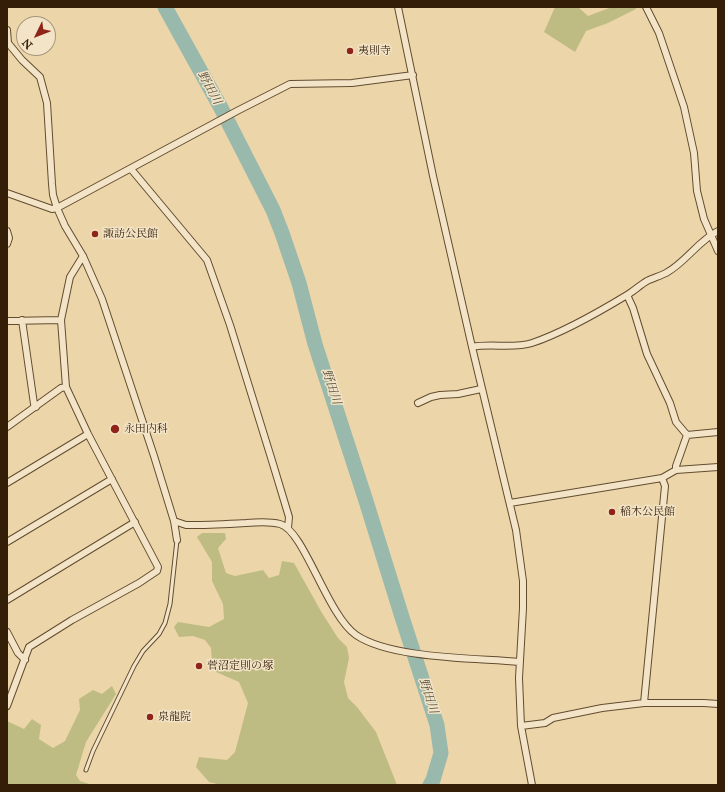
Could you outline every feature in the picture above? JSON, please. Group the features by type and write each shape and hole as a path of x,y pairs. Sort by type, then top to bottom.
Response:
{"street":[{"path":"398,7 433,176 481,389 516,530 522,581 523,608 519,662 521,726 532,785"},
{"path":"646,7 659,33 684,107 694,153 697,191 704,219 718,251"},
{"path":"7,30 8,43 22,60 40,77 47,103 53,195 65,226 83,256 102,299 154,456 174,521 177,540"},
{"path":"7,192 52,209 57,208 290,84 352,83 413,75"},
{"path":"131,169 208,260 230,325 289,517 288,528"},
{"path":"7,231 9,238 7,244"},
{"path":"472,347 522,345 531,343 586,318 627,295 645,282 667,272 711,234 718,231"},
{"path":"7,706 29,647 72,620 157,571 158,567 88,434 66,387 61,320 70,277 83,256"},
{"path":"627,295 634,308 648,354 670,403 676,422 687,435"},
{"path":"22,320 34,404 36,407"},
{"path":"7,321 61,320"},
{"path":"7,427 61,388 66,387"},
{"path":"418,403 440,395 458,394 481,389"},
{"path":"687,435 718,432"},
{"path":"7,483 88,434"},
{"path":"676,470 687,435"},
{"path":"510,503 662,478 676,470 718,467"},
{"path":"644,703 665,486 662,478"},
{"path":"7,542 112,479"},
{"path":"174,521 186,525 268,522 281,524 288,528 297,540 338,617 355,635 380,646 425,655 519,662"},
{"path":"7,600 135,522"},
{"path":"7,632 18,653 25,660"},
{"path":"521,726 545,723 553,718 602,708 644,703 718,704"}],"lane":[{"path":"86,770 93,751 134,666 143,651 159,634 165,623 170,604 177,540"}],"shaded area":[{"path":"555,7 578,7 588,16 612,7 635,7 636,9 608,23 586,31 575,52 544,32"},
{"path":"202,533 225,533 226,539 218,548 226,573 235,576 263,570 269,578 279,575 282,561 294,563 322,613 338,638 347,647 349,658 344,682 348,698 357,707 376,732 397,785 221,785 209,782 196,767 199,757 227,760 235,752 248,703 239,682 216,672 212,662 211,648 205,640 193,636 179,637 174,627 178,622 209,627 224,619 223,604 212,581 212,562 197,537"},
{"path":"112,686 116,694 86,742 76,775 80,781 92,785 7,785 7,721 24,729 32,719 41,725 39,739 53,748 65,741 80,710 79,699 93,690 102,694"}],"waterway":[{"name":"野田川","path":"165,7 221,108 273,210 282,233 299,283 315,344 437,725 441,753 433,780 430,785"}],"place":[{"name":"夷則寺","path":"350,51"},
{"name":"諏訪公民館","path":"95,234"},
{"name":"永田内科","path":"115,429"},
{"name":"稲木公民館","path":"612,512"},
{"name":"菅沼定則の塚","path":"199,666"},
{"name":"泉龍院","path":"150,717"}]}
